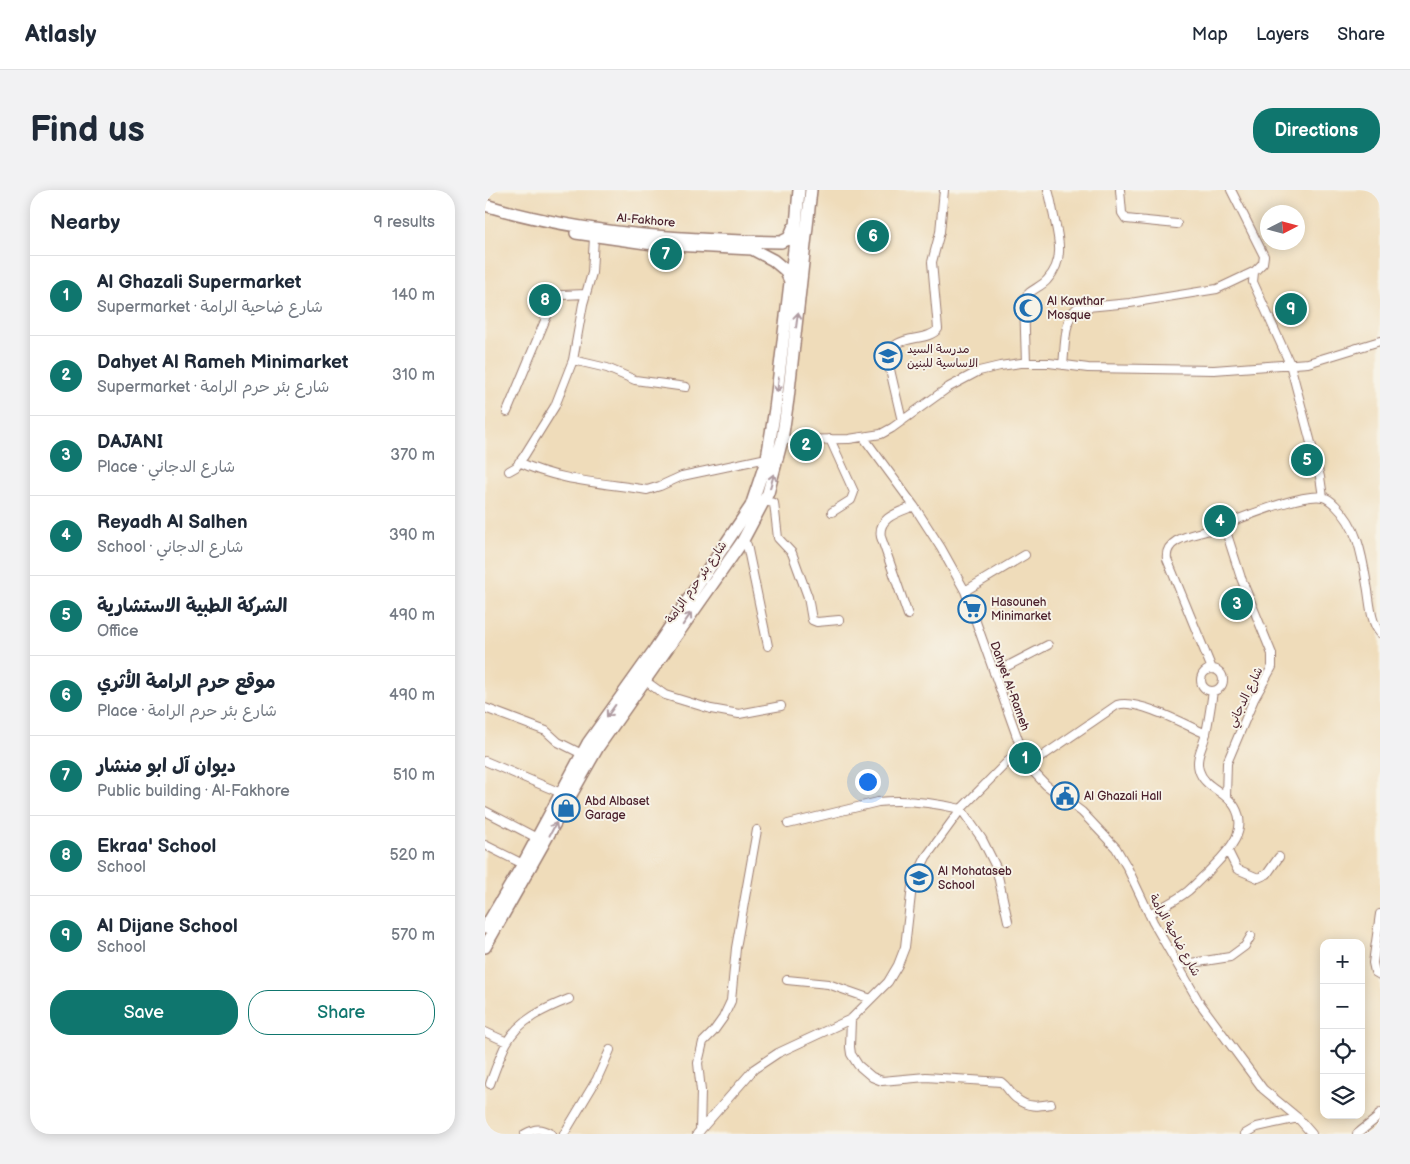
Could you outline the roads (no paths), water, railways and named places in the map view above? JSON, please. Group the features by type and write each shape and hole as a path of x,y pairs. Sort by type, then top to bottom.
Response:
{"main road":[{"name":"شارع بئر حرم الرامة","path":"485,928 523,864 588,743 655,649 751,506 767,458 775,409 790,281 800,250 796,222 799,190"},
{"name":"شارع بئر حرم الرامة","path":"485,947 599,747 742,542 769,493 782,440 800,250 811,190"},
{"name":"Al-Fakhore","path":"485,205 523,216 596,229 684,238 753,242 785,241"},
{"name":"Al-Fakhore","path":"485,211 521,222 594,237 752,250 773,260 785,270 790,281"},
{"path":"796,222 789,238 785,241 800,250"},
{"path":"752,250 800,250"}],"street":[{"path":"902,421 888,356 895,346 903,340 933,333 938,329 932,262 940,232 944,190"},
{"path":"1026,363 1024,300 1028,293 1042,285 1053,274 1060,251 1059,238 1048,190"},
{"path":"1120,190 1122,213 1126,219 1177,224"},
{"path":"1063,365 1068,320 1077,308 1130,303 1217,289 1255,271 1263,263 1264,256 1231,190"},
{"path":"509,471 516,467 555,406 573,360 592,273 594,237"},
{"path":"1255,271 1253,277 1254,284 1291,364 1318,468 1323,497"},
{"path":"507,412 554,300 560,295 586,294"},
{"path":"782,440 864,438 881,434 949,387 979,371 999,366 1026,363 1088,368 1214,370 1308,363 1380,341"},
{"path":"573,360 607,368 635,380 687,387"},
{"name":"Dahyet Al-Rameh","path":"698,1133 754,1068 778,1053 851,1019 888,982 898,965 905,947 911,892 926,857 961,809 1021,748 965,591 941,548 914,506 864,438"},
{"path":"830,439 854,492 851,500 832,512"},
{"path":"519,462 535,470 647,490 682,476 767,458"},
{"path":"1212,669 1179,591 1166,554 1169,546 1175,541 1268,508 1307,498 1323,497 1332,502 1345,514 1354,530 1365,568 1376,628 1380,633"},
{"path":"763,501 775,503 779,538 792,553 808,597 811,619 816,622 839,620"},
{"path":"908,615 880,531 887,518 914,506"},
{"name":"شارع الدجاني","path":"1224,525 1241,578 1273,658 1272,667 1254,699 1227,763 1226,796"},
{"path":"742,542 747,545 767,646"},
{"path":"965,591 1025,555"},
{"path":"994,673 1048,645"},
{"path":"1212,669 1219,671 1223,678 1219,688 1209,691 1203,687 1200,680 1203,673 1212,669"},
{"path":"644,680 665,695 711,709 739,714 781,706"},
{"path":"1149,914 1188,891 1228,851 1238,833 1239,820 1234,805 1226,796 1206,783 1199,771 1198,757 1206,734 1213,691"},
{"path":"1029,766 1122,703 1131,703 1147,708 1206,734"},
{"path":"485,708 546,730 558,742 582,754"},
{"name":"شارع ضاحية الرامة","path":"1021,748 1029,766 1046,786 1082,812 1116,848 1149,914 1199,1002 1263,1089 1298,1118 1312,1134"},
{"path":"485,761 561,793"},
{"path":"788,824 877,802 893,801 961,809 982,839 996,867 1008,921"},
{"path":"485,811 537,838"},
{"path":"698,1133 701,1091 699,1063 703,1042 723,1018 731,1001 736,948 757,830"},
{"path":"485,846 523,864"},
{"path":"1228,851 1237,869 1258,878 1267,874 1279,857"},
{"path":"1380,914 1373,964 1375,972 1380,975"},
{"path":"1179,965 1231,956 1245,946 1251,936"},
{"path":"787,980 828,984 871,999"},
{"path":"490,1084 507,1042 521,1025 545,1008 569,999"},
{"path":"851,1019 849,1047 851,1054 862,1069 878,1079 926,1077 1001,1082 1008,1087 1016,1099 1032,1107 1051,1104"},
{"path":"485,1032 507,1042"},
{"path":"564,1134 597,1079 610,1050"},
{"path":"1357,1134 1377,1118 1380,1113"},
{"path":"1245,1134 1257,1127 1298,1118"},
{"path":"525,1134 541,1128 551,1134"}],"place":[{"name":"موقع حرم الرامة الأثري","path":"873,236"},
{"name":"ديوان آل ابو منشار","path":"666,254"},
{"name":"Ekraa' School","path":"545,300"},
{"name":"Al Kawthar Mosque","path":"1028,308"},
{"name":"Al Dijane School","path":"1291,309"},
{"name":"مدرسة السيد الاساسية للبنين","path":"888,356"},
{"name":"Dahyet Al Rameh Minimarket","path":"806,445"},
{"name":"الشركة الطبية الاستشارية","path":"1307,460"},
{"name":"Reyadh Al Salhen","path":"1220,521"},
{"name":"DAJANI","path":"1237,604"},
{"name":"Hasouneh Minimarket","path":"972,609"},
{"name":"Al Ghazali Supermarket","path":"1025,758"},
{"name":"Al Ghazali Hall","path":"1065,796"},
{"name":"Abd Albaset Garage","path":"566,808"},
{"name":"Al Mohataseb School","path":"919,878"}]}
